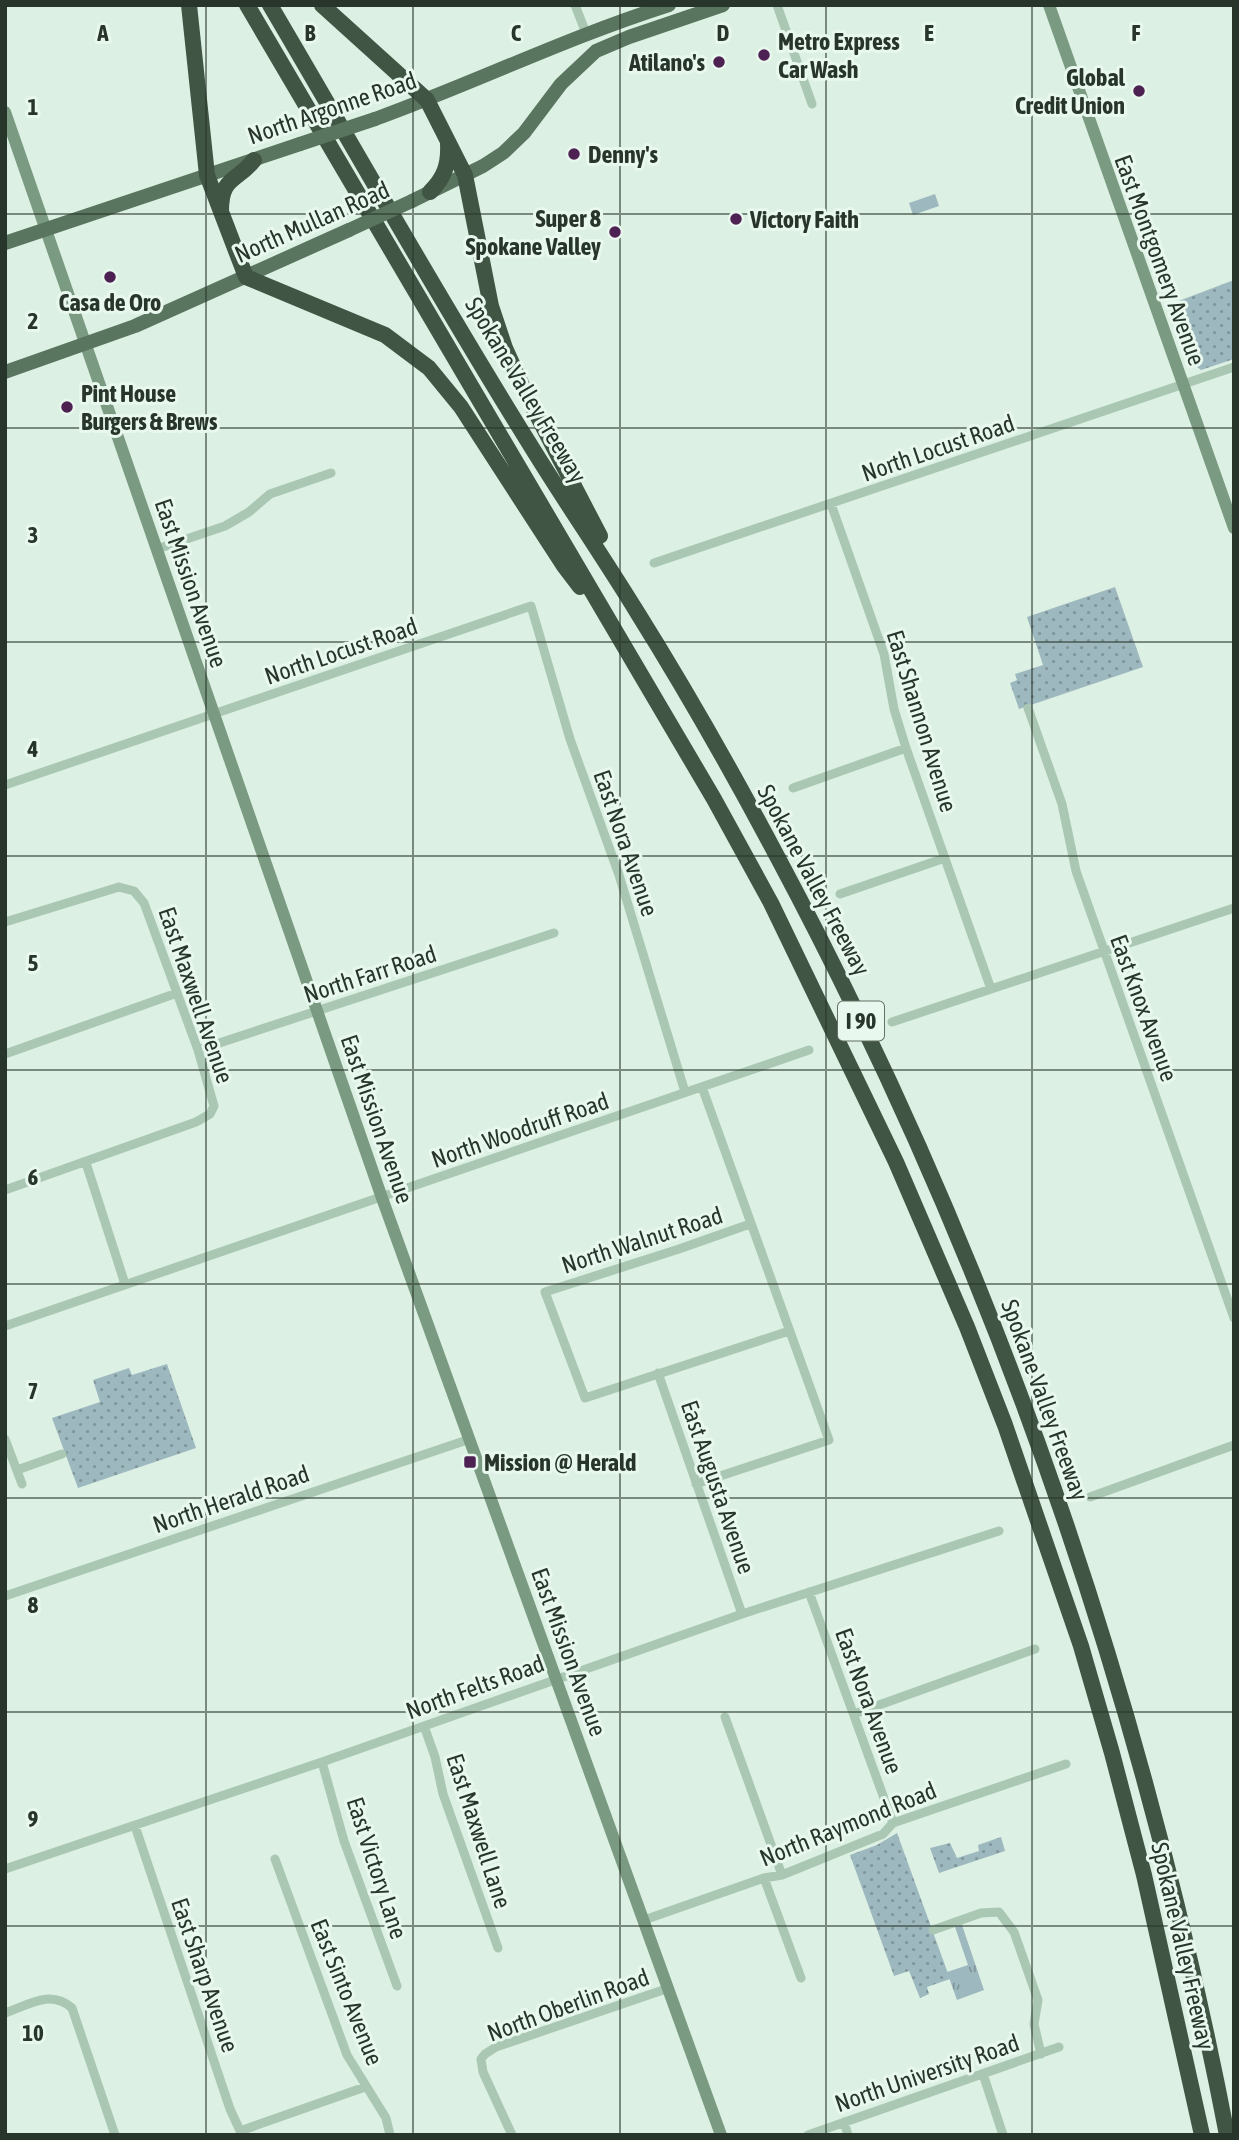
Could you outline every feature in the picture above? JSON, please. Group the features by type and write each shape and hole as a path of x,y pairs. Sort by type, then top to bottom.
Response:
{"highway":[{"path":"189,5 207,176 246,277 385,335 429,368 461,407 564,566 618,636"},
{"name":"Spokane Valley Freeway","path":"247,5 714,799 771,903 890,1149 972,1339 1005,1425 1081,1646 1144,1875 1202,2135"},
{"name":"Spokane Valley Freeway","path":"270,5 527,440 640,617 743,793 844,985 922,1151 1013,1373 1063,1511 1111,1660 1145,1779 1195,1982 1227,2135"},
{"path":"322,5 427,100 465,175 491,306 506,348 531,404 640,617"},
{"path":"430,192 440,182 446,169 447,140"},
{"path":"221,212 228,182 248,168 254,160"}],"main road":[{"path":"592,54 629,37 723,5"},
{"name":"North Argonne Road","path":"5,243 427,100 586,33 663,7"},
{"name":"North Mullan Road","path":"5,372 135,326 349,230 483,166 515,143 561,84 592,54 602,38 644,20 663,7"}],"street":[{"path":"575,5 586,33"},
{"path":"777,5 812,104"},
{"name":"East Montgomery Avenue","path":"1049,5 1234,528"},
{"name":"East Mission Avenue","path":"5,112 382,1198 721,2135"},
{"name":"North Locust Road","path":"654,563 1234,367"},
{"path":"157,549 225,526 249,512 270,494 331,473"},
{"name":"East Shannon Avenue","path":"831,504 884,654 894,709 906,748 991,989"},
{"name":"North Locust Road","path":"5,785 531,606"},
{"name":"East Nora Avenue","path":"531,606 570,739 619,875 685,1092"},
{"name":"East Knox Avenue","path":"1028,708 1062,804 1073,860 1104,952 1234,1318"},
{"path":"793,788 906,748"},
{"path":"840,894 945,858"},
{"name":"East Maxwell Avenue","path":"5,922 119,887 134,891 144,903 198,1050 214,1106 210,1114 196,1122 86,1163"},
{"path":"892,1022 1234,908"},
{"name":"North Farr Road","path":"198,1050 554,933"},
{"path":"5,1054 177,993"},
{"name":"North Woodruff Road","path":"5,1326 809,1050"},
{"path":"696,1484 829,1440 702,1087"},
{"path":"5,1190 86,1163 125,1284"},
{"name":"North Walnut Road","path":"658,1373 585,1398 545,1292 750,1224"},
{"path":"658,1373 789,1331"},
{"name":"East Augusta Avenue","path":"658,1373 742,1614"},
{"path":"5,1439 22,1484"},
{"name":"North Herald Road","path":"5,1596 470,1439"},
{"path":"1090,1497 1234,1445"},
{"path":"17,1470 62,1454"},
{"name":"North Felts Road","path":"5,1869 322,1762 742,1614 999,1531"},
{"name":"East Nora Avenue","path":"809,1592 893,1823"},
{"path":"854,1714 1035,1649"},
{"path":"725,1717 782,1875"},
{"name":"East Maxwell Lane","path":"424,1726 447,1805 498,1948"},
{"name":"East Victory Lane","path":"322,1762 344,1841 397,1986"},
{"name":"North Raymond Road","path":"644,1920 764,1878 782,1875 883,1834 893,1823 1066,1764"},
{"name":"East Sharp Avenue","path":"135,1826 230,2109 241,2133"},
{"name":"East Sinto Avenue","path":"275,1859 347,2055 386,2118 390,2135"},
{"path":"764,1878 801,1978"},
{"path":"933,1930 981,1913 999,1912 1014,1932 1038,2000 1034,2024 1041,2054"},
{"name":"North Oberlin Road","path":"512,2135 483,2072 481,2059 485,2054 496,2047 669,1988"},
{"path":"5,2013 54,1998 72,2008 115,2135"},
{"name":"North University Road","path":"808,2135 1059,2048"},
{"path":"984,2074 1003,2135"},
{"path":"241,2133 365,2087"},
{"path":"844,2122 848,2135"}],"green space":[{"path":"935,194 939,206 913,215 909,203"},
{"path":"1234,280 1234,359 1201,370 1188,360 1168,305"},
{"path":"1115,587 1143,667 1019,709 1010,683 1017,680 1015,674 1043,665 1027,617"},
{"path":"167,1364 196,1448 78,1488 52,1418 100,1402 93,1380 129,1368 132,1375"},
{"path":"897,1833 950,1979 927,1987 929,1994 920,1998 909,1971 894,1976 850,1855 877,1845"},
{"path":"1001,1837 1005,1851 939,1873 930,1848 950,1843 957,1858 979,1851 978,1845"},
{"path":"962,1925 984,1990 957,2000 947,1972 968,1965 955,1927"}],"place":[{"name":"Metro Express Car Wash","path":"764,55"},
{"name":"Atilano's","path":"719,62"},
{"name":"Global Credit Union","path":"1139,91"},
{"name":"Denny's","path":"574,154"},
{"name":"Victory Faith","path":"736,219"},
{"name":"Super 8 Spokane Valley","path":"615,232"},
{"name":"Casa de Oro","path":"110,277"},
{"name":"Pint House Burgers & Brews","path":"67,407"},
{"name":"Mission @ Herald","path":"470,1462"}]}
